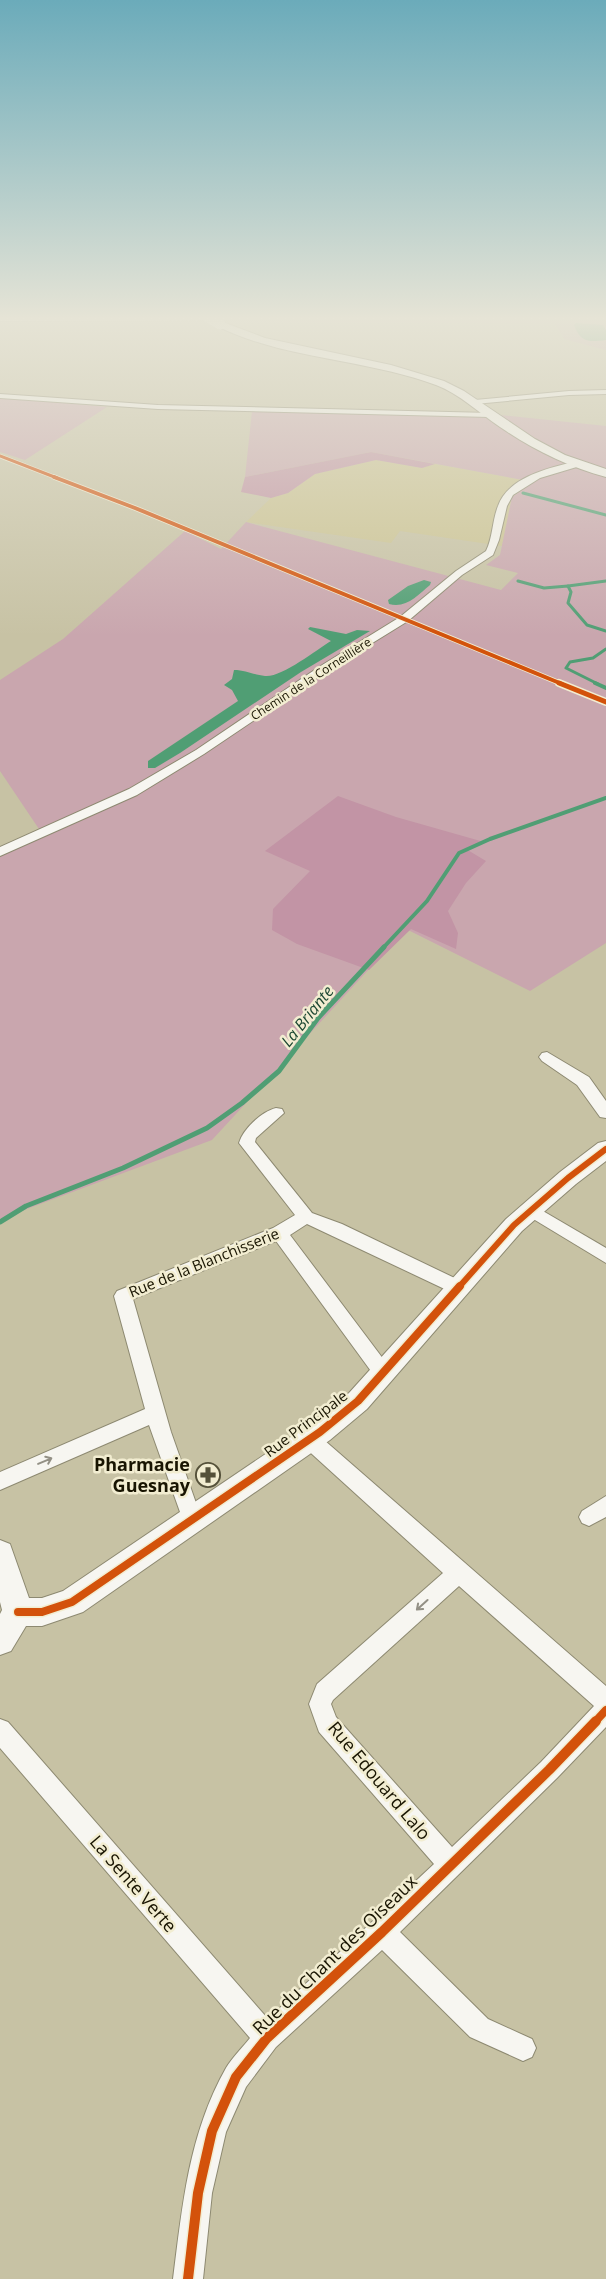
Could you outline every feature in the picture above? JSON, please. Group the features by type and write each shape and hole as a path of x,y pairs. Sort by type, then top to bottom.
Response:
{"street":[{"path":"502,423 516,433 577,464 606,473"},
{"name":"Chemin de la Corneillière","path":"0,852 133,792 200,752 323,669 404,619 459,573 490,553 505,500 513,490 548,472 577,464"},
{"path":"547,1057 583,1081 606,1113"},
{"path":"276,1113 250,1135 248,1143 306,1217 336,1229 459,1288"},
{"name":"Rue Principale","path":"18,1612 42,1612 72,1602 309,1439 358,1401 514,1225 568,1178 606,1149"},
{"path":"531,1210 606,1256"},
{"name":"Rue de la Blanchisserie","path":"192,1520 156,1414 123,1296 279,1233 306,1217"},
{"path":"279,1233 383,1373"},
{"path":"0,1480 156,1414"},
{"path":"309,1439 458,1573 606,1701"},
{"path":"589,1517 606,1505"},
{"path":"0,1553 18,1612 0,1641"},
{"name":"Rue Edouard Lalo","path":"451,1865 327,1724 320,1704 325,1692 458,1573"},
{"name":"Rue du Chant des Oiseaux","path":"188,2279 198,2193 212,2131 236,2077 267,2038 382,1932 549,1770 606,1710"},
{"name":"La Sente Verte","path":"0,1730 267,2038"},
{"path":"382,1932 479,2028 522,2048"}],"shaded area":[{"path":"0,423 82,423 25,460 0,452"},
{"path":"251,423 581,423 606,426 606,943 530,991 406,929 212,1140 0,1219 0,857 43,835 0,771 0,680 63,639 185,531 221,549 246,522 501,590 518,573 486,565 500,555 512,497 534,482 371,452 245,477"},
{"path":"371,452 435,464 422,468 376,460 315,474 288,493 271,498 241,492 245,477"},
{"path":"376,460 422,468 435,464 535,482 512,497 502,546 400,531 391,543 246,522 271,498 288,493 315,474"},
{"path":"424,580 431,582 430,585 416,597 401,605 389,604 388,600 408,586"},
{"path":"310,627 346,634 357,630 370,631 301,672 180,753 155,768 148,768 148,761 238,701 232,690 224,685 232,679 234,670 265,676 280,673 331,641 308,629"},
{"path":"338,796 396,817 484,842 466,849 486,861 466,883 448,911 458,933 456,949 411,929 369,970 297,944 272,930 273,909 310,871 265,851"}],"waterway":[{"path":"523,493 606,515"},
{"path":"518,581 544,588 568,586"},
{"path":"568,586 606,581"},
{"path":"568,586 571,592 568,603 587,625 606,631"},
{"path":"598,684 566,668 570,662 593,658 606,649"},
{"path":"595,683 606,688"},
{"name":"La Briante","path":"383,948 427,901 459,853 490,839 606,798"},
{"name":"La Briante","path":"0,1222 26,1206 123,1168 207,1128 242,1103 279,1071 318,1018 384,947"}],"cycle path":[{"path":"0,456 135,508 606,702"},
{"path":"18,1612 42,1612 72,1602 320,1432 358,1401 514,1225 568,1178 606,1149"},
{"path":"188,2279 198,2193 212,2131 236,2077 267,2038 382,1932 549,1770 606,1710"}],"place":[{"name":"Pharmacie Guesnay","path":"208,1475"}]}
